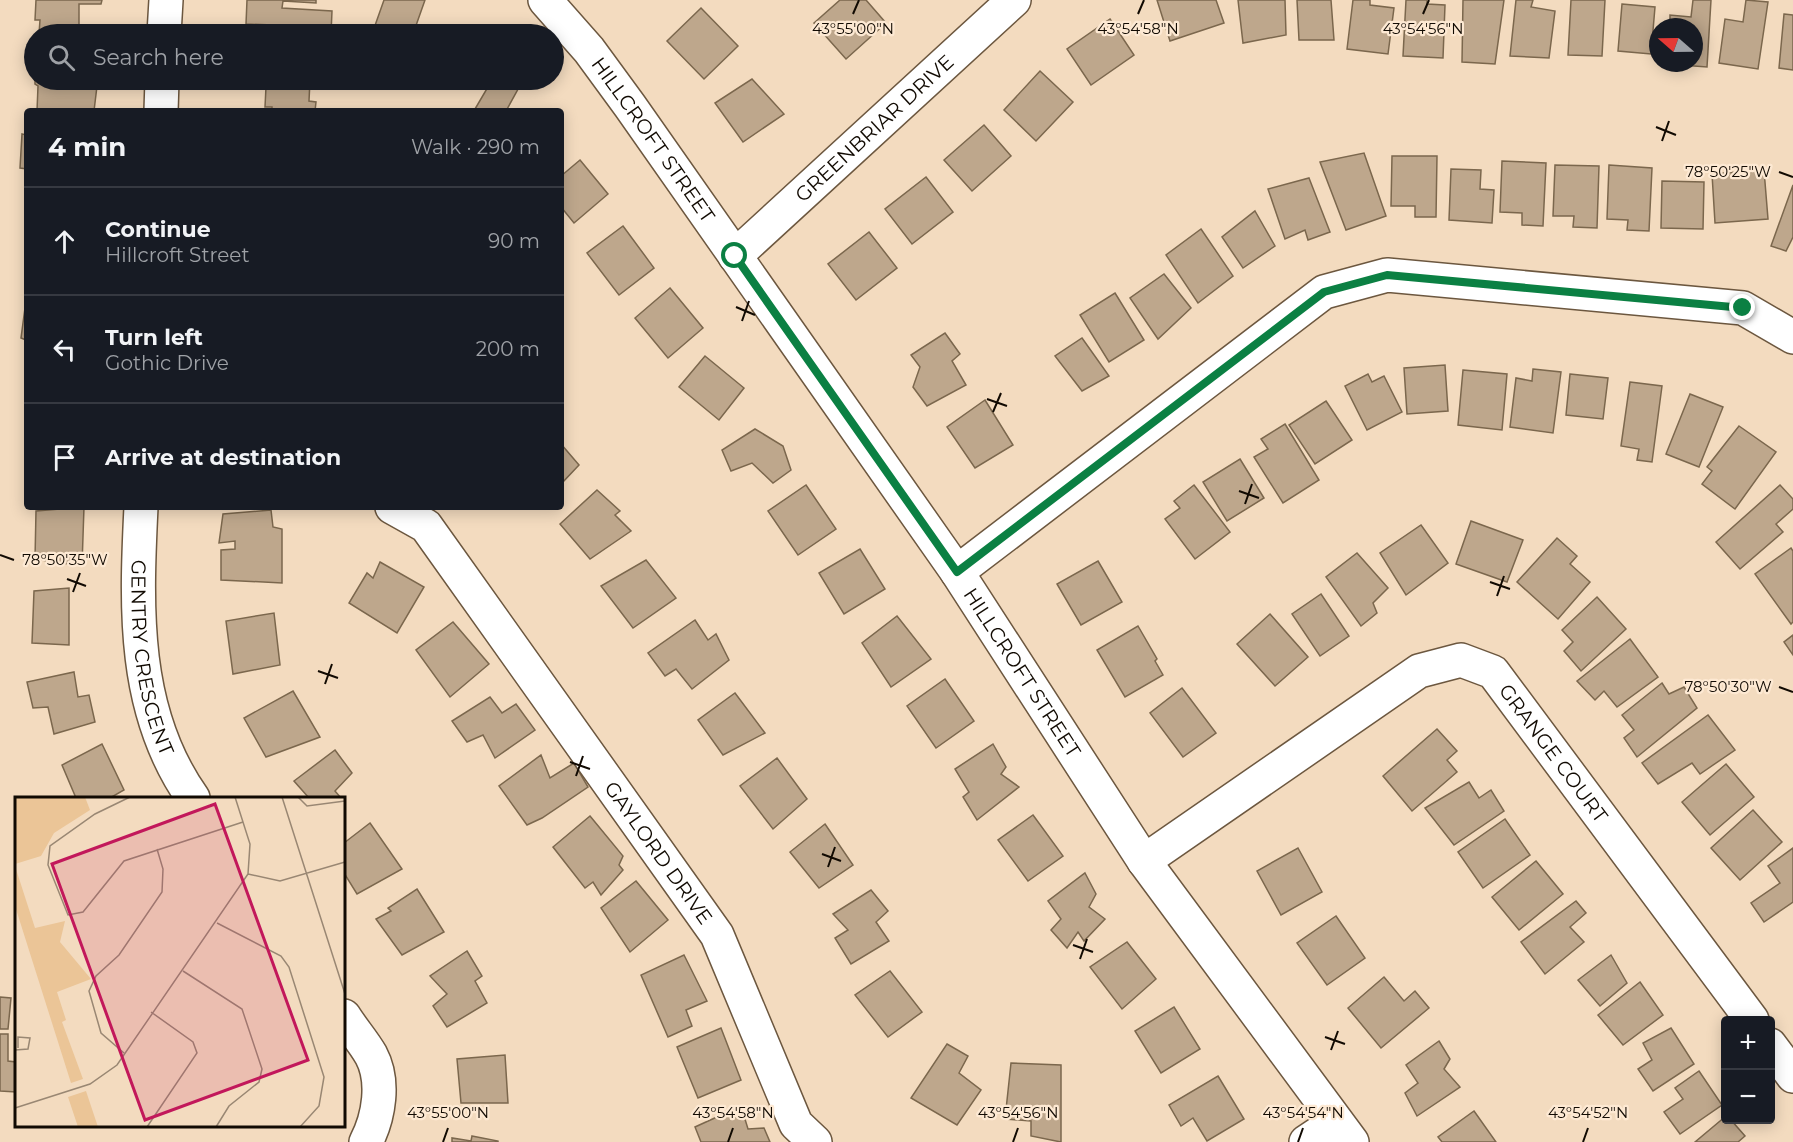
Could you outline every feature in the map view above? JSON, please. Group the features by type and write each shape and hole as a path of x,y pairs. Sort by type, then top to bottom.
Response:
{"street":[{"path":"165,24 166,0"},
{"name":"HILLCROFT STREET","path":"545,0 589,50 735,256 957,572 1144,861 1344,1132"},
{"name":"GREENBRIAR DRIVE","path":"735,256 1014,0"},
{"path":"161,108 162,90"},
{"path":"957,572 1324,292 1387,275 1743,308 1793,337"},
{"name":"GENTRY CRESCENT","path":"141,510 138,625 147,690 163,743 181,782 192,797"},
{"name":"GAYLORD DRIVE","path":"397,510 426,526 717,934 796,1124 815,1142"},
{"name":"GRANGE COURT","path":"1144,861 1419,671 1461,660 1493,672 1749,1016"},
{"path":"345,1017 372,1056 380,1083 378,1108 366,1142"},
{"path":"1775,1052 1793,1076"},
{"path":"1306,1142 1344,1132"}],"building":[{"path":"36,0 102,0 101,4 79,4 79,24 40,24 40,20 35,20"},
{"path":"247,0 316,0 316,3 283,1 282,8 332,11 331,24 246,24"},
{"path":"384,0 425,0 417,24 376,24"},
{"path":"840,0 866,0 886,23 846,59 814,23"},
{"path":"1157,0 1216,0 1224,23 1170,41"},
{"path":"1238,0 1285,0 1286,35 1243,43"},
{"path":"1297,0 1331,0 1334,40 1299,40"},
{"path":"1353,0 1370,0 1370,5 1394,8 1388,54 1347,49"},
{"path":"1406,0 1427,0 1427,4 1445,5 1443,58 1403,56"},
{"path":"1463,0 1504,0 1495,64 1462,62"},
{"path":"1516,0 1533,0 1531,7 1555,11 1549,58 1510,56"},
{"path":"1571,0 1605,0 1602,56 1568,55"},
{"path":"1693,0 1711,0 1707,67 1703,67 1703,18 1670,18 1670,15 1691,17"},
{"path":"1746,0 1768,2 1758,69 1719,63 1725,19 1743,22"},
{"path":"1622,4 1655,7 1654,18 1649,18 1649,54 1618,51"},
{"path":"701,8 738,46 704,79 667,41"},
{"path":"1784,14 1793,15 1793,70 1779,68"},
{"path":"1110,19 1134,55 1091,85 1067,49"},
{"path":"1040,71 1073,102 1036,141 1004,110"},
{"path":"752,79 784,114 743,142 715,103"},
{"path":"38,90 97,90 94,108 37,108"},
{"path":"266,90 310,90 309,101 316,102 315,108 265,107"},
{"path":"486,90 518,90 508,108 476,108"},
{"path":"984,125 1011,156 972,191 944,160"},
{"path":"22,134 24,134 24,169 20,168"},
{"path":"1364,153 1386,216 1346,230 1320,162"},
{"path":"1392,156 1437,156 1436,217 1415,217 1415,206 1391,206"},
{"path":"580,160 608,194 574,223 564,211 564,173"},
{"path":"1502,161 1546,163 1543,226 1522,225 1522,213 1500,212"},
{"path":"1555,165 1599,166 1597,228 1573,227 1574,216 1553,216"},
{"path":"1609,165 1652,168 1649,231 1627,230 1628,220 1607,219"},
{"path":"1451,169 1481,170 1480,189 1494,190 1492,223 1449,220"},
{"path":"1764,170 1768,219 1715,223 1712,174"},
{"path":"926,177 953,212 912,244 885,209"},
{"path":"1309,178 1330,232 1308,240 1305,230 1285,239 1268,189"},
{"path":"1662,181 1704,182 1703,229 1661,228"},
{"path":"1793,185 1793,237 1786,251 1771,246"},
{"path":"1255,211 1275,246 1243,268 1222,237"},
{"path":"623,226 654,268 619,295 587,253"},
{"path":"1201,229 1233,276 1198,303 1166,255"},
{"path":"869,232 897,268 856,300 828,264"},
{"path":"1164,274 1191,308 1158,339 1130,298"},
{"path":"670,288 703,328 668,358 635,318"},
{"path":"1115,293 1144,340 1109,362 1080,315"},
{"path":"24,316 24,339 21,338"},
{"path":"945,333 960,354 952,361 966,385 927,406 913,387 920,367 911,355"},
{"path":"1082,338 1109,376 1082,391 1055,356"},
{"path":"705,356 744,388 719,420 679,387"},
{"path":"1445,365 1448,411 1407,414 1404,368"},
{"path":"1533,369 1561,372 1553,433 1510,427 1516,378 1532,381"},
{"path":"1463,370 1507,374 1502,430 1458,425"},
{"path":"1368,374 1372,382 1384,376 1402,412 1367,430 1345,386"},
{"path":"1570,374 1608,378 1603,419 1566,415"},
{"path":"1630,382 1662,386 1652,462 1637,460 1639,449 1621,446"},
{"path":"1690,394 1723,407 1699,467 1666,454"},
{"path":"985,400 1013,445 975,468 947,427"},
{"path":"1326,401 1352,440 1315,464 1289,425"},
{"path":"1285,424 1319,480 1283,503 1254,457 1268,449 1261,439"},
{"path":"1739,426 1776,452 1735,509 1702,484 1712,471 1707,467"},
{"path":"755,429 783,446 791,470 773,483 752,463 731,471 722,450"},
{"path":"564,448 579,465 564,481"},
{"path":"1240,459 1264,498 1227,521 1203,482"},
{"path":"806,485 836,529 798,555 768,511"},
{"path":"1194,485 1230,532 1195,559 1165,519 1180,508 1174,501"},
{"path":"1780,485 1793,499 1793,509 1776,524 1783,532 1740,569 1716,542"},
{"path":"597,490 620,511 615,515 631,531 590,559 560,524"},
{"path":"84,510 82,566 35,559 36,511"},
{"path":"271,510 273,527 282,529 282,583 221,580 221,550 235,549 235,541 219,543 223,514"},
{"path":"1471,521 1523,540 1507,582 1456,564"},
{"path":"1421,525 1448,563 1406,595 1380,553"},
{"path":"1557,538 1577,556 1570,564 1590,582 1558,619 1517,582"},
{"path":"1791,548 1793,551 1793,622 1791,624 1755,574"},
{"path":"860,549 885,589 844,614 819,573"},
{"path":"1357,553 1388,588 1373,603 1377,613 1361,626 1326,577"},
{"path":"646,560 676,598 633,628 601,586"},
{"path":"1098,561 1122,602 1081,625 1057,584"},
{"path":"380,562 424,587 397,633 349,603 367,573 373,578"},
{"path":"69,588 69,645 32,643 34,591"},
{"path":"1321,594 1349,636 1320,656 1292,614"},
{"path":"1597,597 1626,629 1581,671 1564,651 1573,642 1562,630"},
{"path":"274,613 280,665 233,674 226,621"},
{"path":"1270,614 1308,657 1275,686 1237,644"},
{"path":"897,616 931,659 891,687 862,643"},
{"path":"695,620 708,640 716,634 729,660 692,689 676,669 665,676 648,653"},
{"path":"453,622 489,664 450,697 416,650"},
{"path":"1138,626 1157,659 1155,661 1163,675 1125,697 1097,650"},
{"path":"1793,635 1793,655 1784,642"},
{"path":"1630,639 1658,677 1617,707 1604,691 1595,700 1577,681"},
{"path":"74,672 78,697 89,695 95,722 54,734 48,707 33,708 27,682"},
{"path":"945,679 974,721 936,748 907,706"},
{"path":"1662,683 1669,694 1684,687 1697,708 1637,757 1624,738 1634,730 1622,715"},
{"path":"1182,688 1216,733 1183,757 1150,713"},
{"path":"293,691 320,737 266,757 244,718"},
{"path":"735,693 765,733 723,755 698,720"},
{"path":"490,697 502,713 516,704 535,730 495,758 483,735 467,742 452,721"},
{"path":"1708,715 1735,750 1700,774 1692,763 1658,784 1642,763"},
{"path":"1437,729 1457,751 1447,760 1457,772 1412,811 1383,776"},
{"path":"102,744 124,790 112,797 76,797 62,765"},
{"path":"993,744 1006,767 1001,774 1019,787 977,820 963,797 969,792 955,769"},
{"path":"335,750 352,773 335,791 340,797 308,797 294,781"},
{"path":"541,755 550,778 574,763 588,787 542,818 527,825 499,786"},
{"path":"777,758 807,799 773,829 740,786"},
{"path":"1726,764 1754,797 1710,835 1682,802"},
{"path":"1469,782 1479,798 1491,790 1504,811 1454,845 1425,808"},
{"path":"1753,810 1782,842 1740,880 1711,848"},
{"path":"1033,815 1063,856 1028,881 998,840"},
{"path":"590,816 623,856 619,865 623,870 601,895 593,882 585,888 553,847"},
{"path":"1505,819 1530,855 1483,888 1458,852"},
{"path":"370,823 402,869 357,894 345,875 345,842"},
{"path":"825,824 853,865 819,888 790,852"},
{"path":"1298,848 1322,892 1281,915 1257,871"},
{"path":"1793,848 1793,902 1764,922 1751,903 1780,883 1768,866"},
{"path":"1536,861 1563,894 1519,930 1492,897"},
{"path":"1085,873 1096,894 1089,907 1105,919 1084,941 1078,932 1067,948 1051,930 1061,919 1048,901"},
{"path":"636,881 668,920 630,952 601,908"},
{"path":"417,889 444,932 402,955 376,919 391,911 388,908"},
{"path":"871,890 888,911 876,922 889,941 851,964 835,938 848,930 833,914"},
{"path":"1576,901 1586,913 1570,927 1584,942 1545,974 1521,942"},
{"path":"1336,916 1365,958 1327,985 1297,943"},
{"path":"1127,942 1156,979 1122,1009 1090,967"},
{"path":"467,951 482,976 475,981 487,1003 447,1027 433,1006 447,994 430,976"},
{"path":"684,955 707,1001 686,1010 692,1026 668,1037 641,975"},
{"path":"1611,955 1627,983 1600,1006 1578,980"},
{"path":"890,971 922,1012 888,1037 855,995"},
{"path":"1384,977 1404,1001 1415,991 1429,1008 1381,1048 1348,1008"},
{"path":"1640,982 1663,1015 1623,1045 1598,1015"},
{"path":"0,997 11,998 8,1029 0,1029"},
{"path":"1174,1007 1200,1049 1161,1073 1135,1031"},
{"path":"721,1028 741,1080 698,1098 677,1047"},
{"path":"1671,1028 1694,1064 1653,1091 1638,1069 1652,1060 1643,1043"},
{"path":"0,1034 8,1034 8,1061 15,1062 15,1092 0,1091"},
{"path":"1439,1041 1450,1059 1444,1069 1460,1087 1417,1116 1405,1093 1418,1083 1406,1065"},
{"path":"947,1044 968,1056 959,1073 981,1090 957,1125 911,1098"},
{"path":"505,1055 508,1103 461,1103 457,1059"},
{"path":"1011,1063 1061,1065 1061,1142 1031,1136 1031,1121 1005,1119"},
{"path":"1699,1071 1721,1106 1680,1134 1664,1112 1683,1099 1675,1088"},
{"path":"1218,1076 1244,1119 1207,1141 1193,1118 1181,1126 1169,1105"},
{"path":"741,1106 748,1129 764,1128 770,1142 701,1142 695,1127"},
{"path":"1474,1111 1496,1142 1442,1142 1438,1137"},
{"path":"1721,1120 1721,1124 1734,1124 1745,1136 1738,1142 1695,1142"},
{"path":"472,1136 498,1142 452,1142 452,1138 471,1141"}],"route":[{"path":"735,256 957,572 1324,292 1387,275 1743,308"}]}
